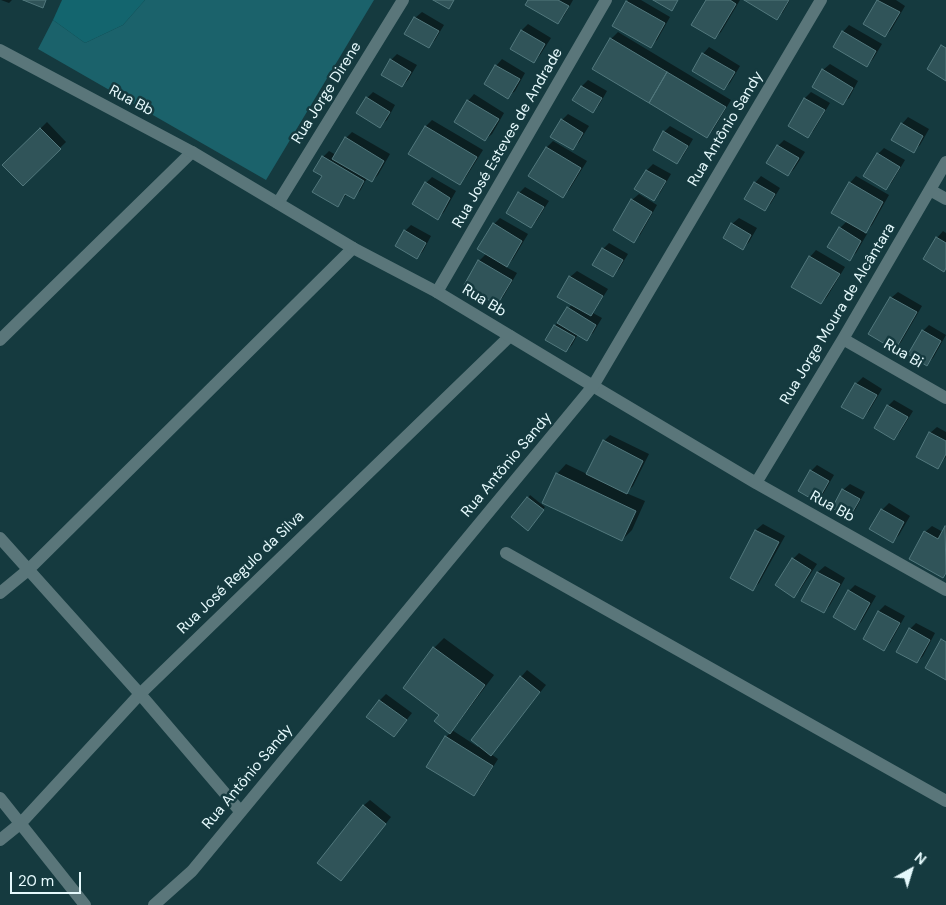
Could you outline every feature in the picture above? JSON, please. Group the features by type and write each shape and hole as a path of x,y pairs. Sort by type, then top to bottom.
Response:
{"street":[{"name":"Rua Jorge Direne","path":"278,203 403,0"},
{"name":"Rua José Esteves de Andrade","path":"437,292 606,0"},
{"name":"Rua Antônio Sandy","path":"154,905 192,871 593,386 821,0"},
{"name":"Rua Bb","path":"0,50 192,152 353,248 437,292 756,483 946,590"},
{"path":"0,340 192,152"},
{"name":"Rua Jorge Moura de Alcântara","path":"756,483 843,339 946,162"},
{"path":"930,190 946,199"},
{"path":"0,594 28,570 353,248"},
{"name":"Rua José Regulo da Silva","path":"0,840 20,823 140,694 510,336"},
{"name":"Rua Bi","path":"843,339 946,398"},
{"path":"0,538 140,694 240,811"},
{"path":"506,553 946,801"},
{"path":"0,798 85,905"}],"shaded area":[{"path":"62,0 145,0 123,25 85,43 53,20"},
{"path":"145,0 374,0 266,180 38,49 53,20 85,43 123,25"}],"building":[{"path":"23,0 46,0 43,8"},
{"path":"433,0 454,0 449,9"},
{"path":"528,0 558,0 569,6 558,24 525,5"},
{"path":"653,0 678,0 672,11"},
{"path":"706,0 730,0 736,4 715,39 691,25"},
{"path":"744,0 789,0 777,20"},
{"path":"877,0 900,12 885,37 863,24"},
{"path":"626,1 665,23 651,48 612,26"},
{"path":"414,17 439,31 429,48 404,34"},
{"path":"521,30 545,44 534,63 510,49"},
{"path":"842,31 876,51 867,67 833,47"},
{"path":"610,38 667,72 649,103 592,69"},
{"path":"941,45 946,48 946,81 927,69"},
{"path":"702,53 735,72 724,90 692,71"},
{"path":"390,59 411,72 402,87 381,75"},
{"path":"495,65 520,79 508,99 484,84"},
{"path":"822,69 853,88 843,105 812,87"},
{"path":"667,72 726,107 707,138 649,103"},
{"path":"581,86 602,98 593,113 572,100"},
{"path":"366,97 390,112 380,128 356,113"},
{"path":"804,98 825,110 808,138 788,126"},
{"path":"467,100 499,119 485,141 454,122"},
{"path":"561,119 583,133 573,150 550,137"},
{"path":"901,123 923,136 914,153 891,140"},
{"path":"425,126 477,157 460,185 408,154"},
{"path":"40,128 61,149 23,186 2,165"},
{"path":"663,131 688,146 677,164 653,150"},
{"path":"345,137 384,161 372,182 332,159"},
{"path":"777,145 799,158 788,176 766,163"},
{"path":"546,147 581,168 563,198 528,176"},
{"path":"877,153 900,167 886,190 863,176"},
{"path":"322,156 364,181 354,199 345,194 338,207 312,192 322,176 313,171"},
{"path":"646,170 666,181 654,201 634,189"},
{"path":"425,182 450,198 438,220 412,204"},
{"path":"754,182 775,194 765,211 744,199"},
{"path":"849,182 883,202 866,233 831,213"},
{"path":"518,192 544,207 531,228 506,213"},
{"path":"631,199 652,212 634,243 613,230"},
{"path":"493,223 522,241 507,267 477,249"},
{"path":"731,223 751,235 743,250 723,238"},
{"path":"839,227 861,241 850,261 827,247"},
{"path":"404,230 426,243 417,259 395,246"},
{"path":"936,237 946,243 946,268 944,272 923,259"},
{"path":"602,248 623,260 613,277 592,265"},
{"path":"809,256 840,274 821,304 791,287"},
{"path":"478,260 512,280 497,305 464,285"},
{"path":"569,276 603,296 591,316 557,297"},
{"path":"890,297 917,312 895,350 868,334"},
{"path":"567,307 596,325 587,341 557,323"},
{"path":"554,325 575,337 566,352 545,340"},
{"path":"922,330 941,341 927,366 908,354"},
{"path":"855,383 877,395 863,419 841,407"},
{"path":"887,405 908,417 894,440 874,428"},
{"path":"929,432 946,441 946,454 938,469 916,457"},
{"path":"603,440 643,461 627,494 586,474"},
{"path":"810,470 829,481 817,502 798,491"},
{"path":"556,473 636,511 622,541 542,503"},
{"path":"842,489 860,499 849,518 832,508"},
{"path":"527,497 544,510 528,531 511,517"},
{"path":"881,509 904,522 893,543 869,529"},
{"path":"945,526 946,573 943,578 909,559 924,531 938,539"},
{"path":"755,530 779,542 753,591 730,578"},
{"path":"792,558 811,570 794,598 775,585"},
{"path":"817,572 840,584 824,613 801,601"},
{"path":"848,590 870,603 855,630 833,617"},
{"path":"878,611 900,623 884,651 863,639"},
{"path":"909,628 930,640 917,663 896,652"},
{"path":"941,639 946,642 946,680 925,668"},
{"path":"433,647 485,685 450,734 434,721 439,715 403,688"},
{"path":"520,676 540,692 491,756 471,740"},
{"path":"379,700 407,720 394,737 366,717"},
{"path":"445,736 493,766 474,796 426,767"},
{"path":"363,805 386,824 341,881 317,863"}]}
